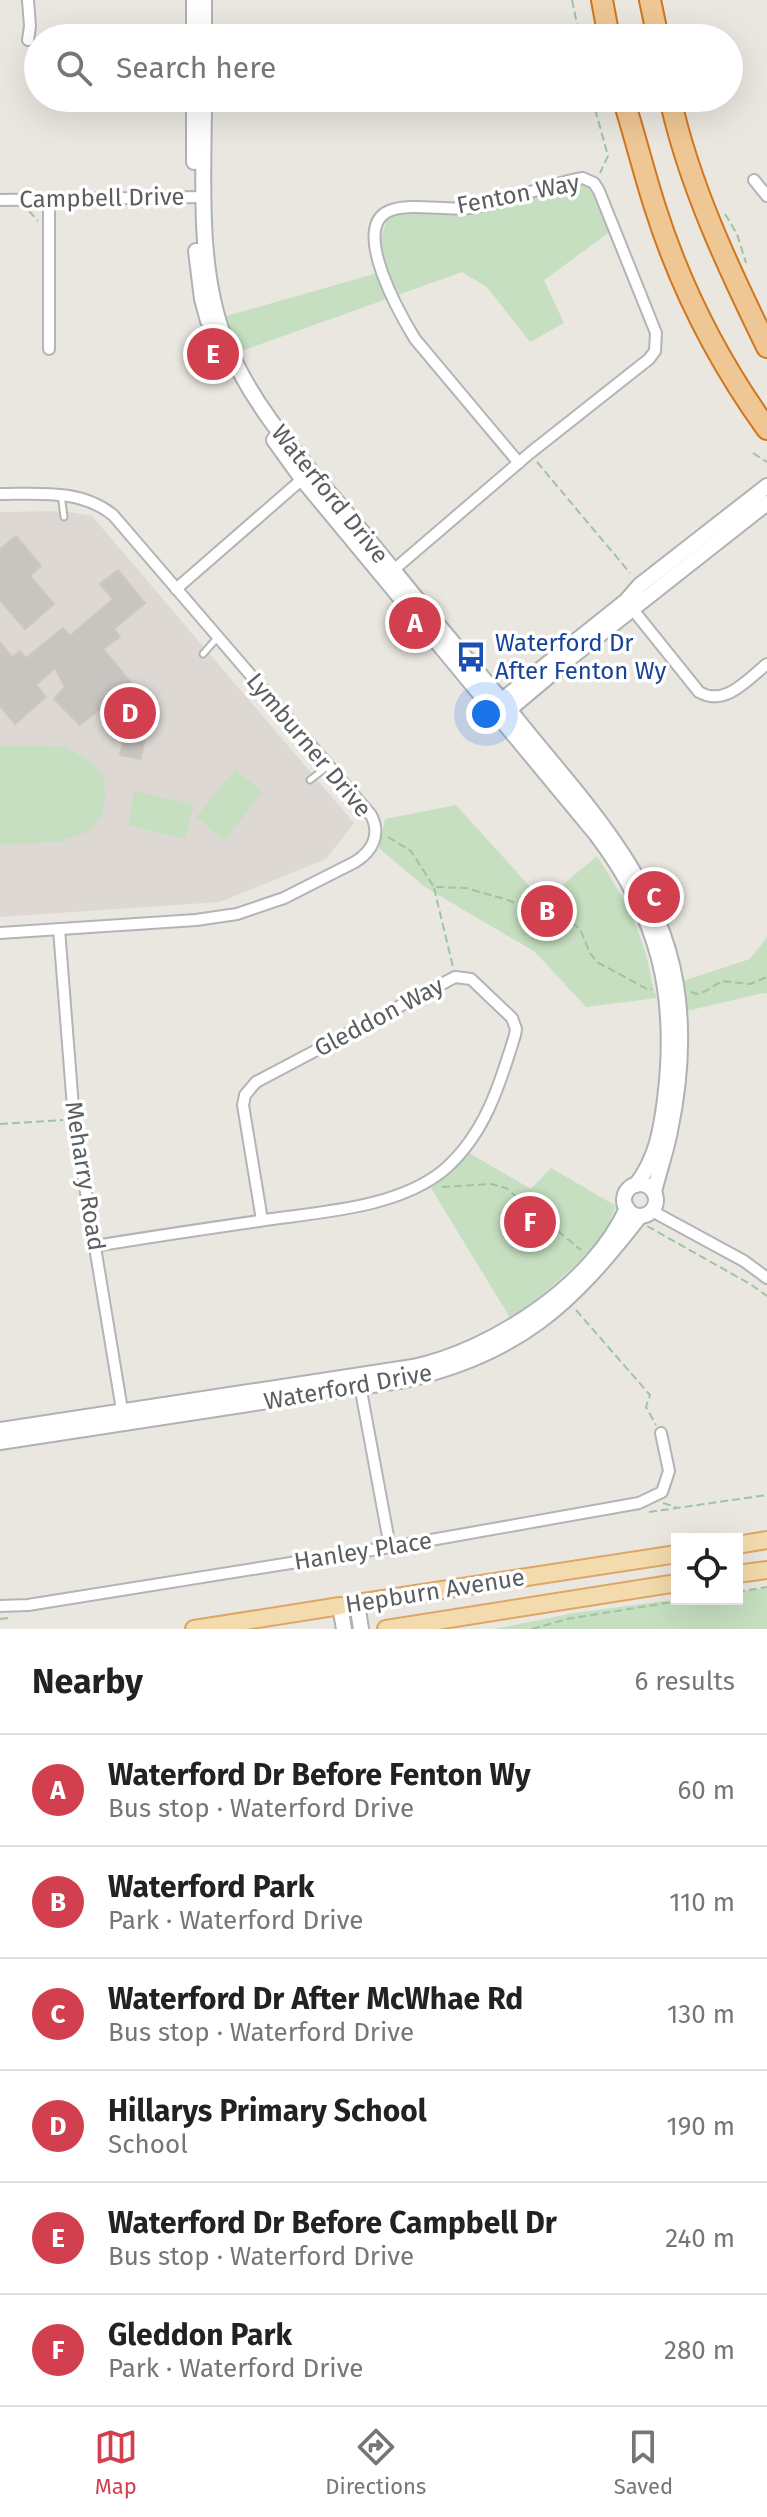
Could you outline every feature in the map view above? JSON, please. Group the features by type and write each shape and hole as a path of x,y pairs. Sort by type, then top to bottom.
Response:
{"highway":[{"path":"602,0 606,24"},
{"path":"650,0 655,24"},
{"path":"627,112 655,207 692,302 739,390 767,429"},
{"path":"674,112 714,235 767,347"}],"main road":[{"path":"743,1544 767,1538"},
{"name":"Hepburn Avenue","path":"194,1629 671,1555"},
{"path":"743,1573 767,1570"},
{"name":"Hepburn Avenue","path":"386,1629 671,1584"},
{"path":"435,1629 456,1619"}],"street":[{"path":"28,0 30,24"},
{"path":"194,0 194,24"},
{"path":"204,0 204,24"},
{"name":"Waterford Drive","path":"195,112 200,197"},
{"name":"Waterford Drive","path":"203,112 197,271 208,321 224,361 248,404 501,708 590,807 639,878 659,921 680,1026 678,1081 670,1132 654,1192"},
{"name":"Fenton Way","path":"389,574 655,351 656,333 594,183 583,178 474,208 393,209 379,218 376,225 380,268 408,328 519,463"},
{"path":"754,180 767,196"},
{"name":"Campbell Drive","path":"0,200 200,197"},
{"path":"49,200 49,349"},
{"path":"176,589 306,475"},
{"path":"629,605 640,585 767,486"},
{"name":"Lymburner Drive","path":"0,494 61,494 102,506 113,515 371,815 376,831 365,856 339,872 252,910 196,920 0,933"},
{"path":"501,708 629,605 767,503"},
{"path":"629,605 699,692 708,697 717,698 733,692 767,664"},
{"name":"Meharry Road","path":"59,929 74,1120 123,1416"},
{"name":"Gleddon Way","path":"95,1246 262,1220 375,1202 432,1178 468,1144 494,1100 516,1029 512,1018 471,979 455,977 256,1082 245,1095 243,1105 262,1220"},
{"name":"Waterford Drive","path":"636,1185 651,1162 662,1121 670,1051 671,987"},
{"path":"644,1219 656,1202 654,1192 646,1186 636,1185 626,1194 627,1208 632,1214 744,1261 767,1278"},
{"name":"Waterford Drive","path":"0,1430 123,1416 359,1381 453,1357 508,1330 545,1303 598,1254 617,1229 627,1208"},
{"name":"Waterford Drive","path":"359,1381 405,1380 460,1366 530,1330 567,1300 644,1219"},
{"path":"359,1381 390,1547"},
{"name":"Waterford Drive","path":"0,1442 123,1416"},
{"name":"Hanley Place","path":"0,1606 28,1605 390,1547 639,1503 662,1492 669,1471 661,1433"},
{"path":"344,1629 348,1605"},
{"path":"348,1605 361,1629"}],"lane":[{"path":"61,494 64,517"},
{"path":"203,654 217,638"},
{"path":"310,780 329,765"}],"path":[{"path":"572,0 577,24"},
{"path":"594,183 608,156 596,112"},
{"path":"23,211 31,211 41,225 50,227"},
{"path":"530,453 640,585"},
{"path":"753,453 767,462"},
{"path":"376,831 411,851 434,887 455,977"},
{"path":"434,887 466,888 508,900 543,916 565,916 580,929 597,962 647,989 684,984 697,994 722,981 750,984 767,977"},
{"path":"0,1124 74,1120"},
{"path":"432,1178 442,1187 491,1184 506,1188 583,1251"},
{"path":"644,1219 647,1226 767,1296"},
{"path":"567,1300 650,1395 646,1407 661,1433"},
{"path":"743,1591 767,1587"},
{"path":"532,1629 567,1619 671,1602"}],"shaded area":[{"path":"63,511 92,516 354,823 326,859 220,902 0,917 0,512"}],"green space":[{"path":"589,179 614,229 544,280 564,323 530,342 487,287 462,272 239,352 223,317 388,270 379,244 387,220 408,208 477,213"},
{"path":"0,745 65,747 87,759 104,775 102,816 89,831 58,842 0,845"},
{"path":"235,769 262,792 225,841 196,817"},
{"path":"134,791 193,804 186,839 128,825"},
{"path":"456,805 543,901 597,856 635,924 657,998 586,1007 535,952 425,887 379,848 385,819"},
{"path":"767,937 767,994 687,1011 683,981 750,959"},
{"path":"469,1153 531,1189 551,1168 616,1206 603,1237 512,1321 431,1188 452,1172"},
{"path":"767,1588 767,1629 494,1629 574,1613 671,1600 671,1605 743,1605 743,1591"}],"building":[{"path":"16,536 41,566 30,576 54,604 25,629 0,600 0,549"},
{"path":"118,570 145,603 114,629 120,637 103,649 132,684 80,725 54,699 65,687 55,668 36,685 46,697 15,724 0,706 0,642 12,657 20,651 26,658 63,628 70,636 113,599 100,584"},
{"path":"125,732 145,736 141,759 120,755"}],"place":[{"name":"Waterford Dr Before Campbell Dr","path":"213,354"},
{"name":"Waterford Dr Before Fenton Wy","path":"415,623"},
{"name":"Waterford Dr After Fenton Wy","path":"471,657"},
{"name":"Hillarys Primary School","path":"130,713"},
{"name":"Waterford Dr After McWhae Rd","path":"654,897"},
{"name":"Waterford Park","path":"547,911"},
{"name":"Gleddon Park","path":"530,1222"}]}
